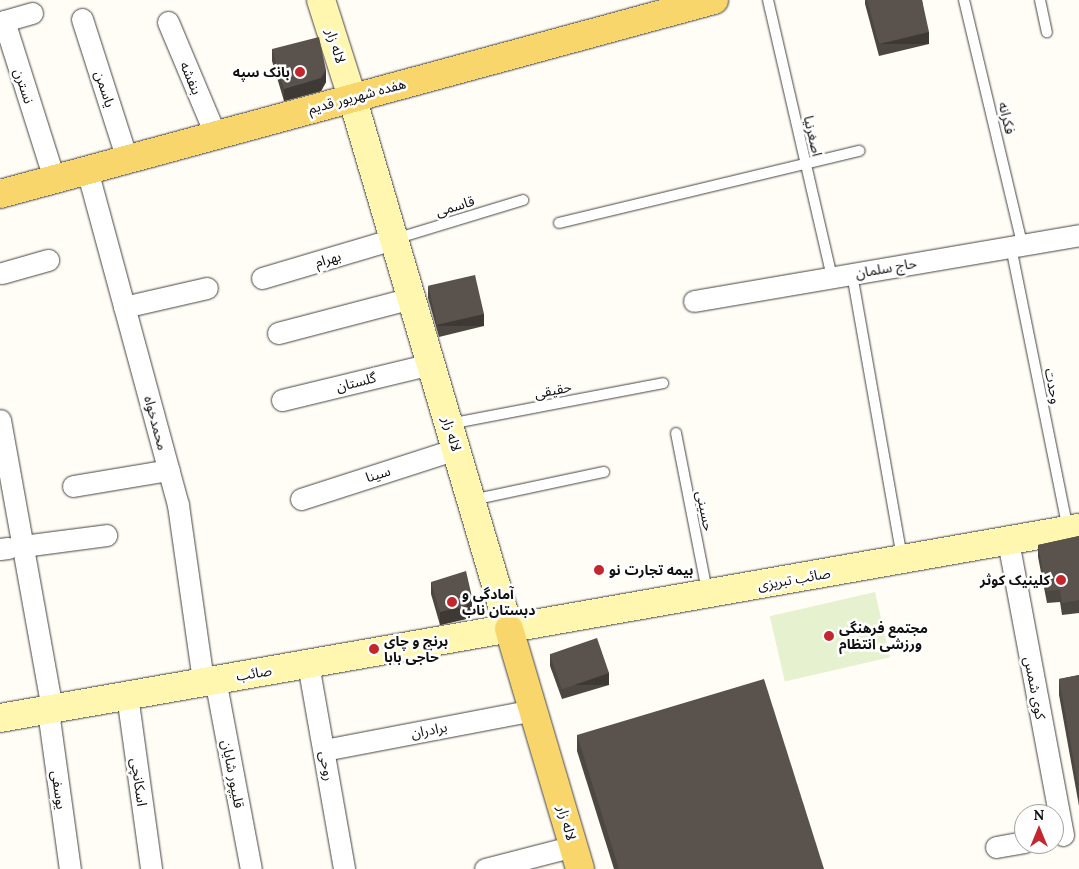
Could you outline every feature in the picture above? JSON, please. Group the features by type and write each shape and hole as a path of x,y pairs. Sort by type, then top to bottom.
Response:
{"main road":[{"name":"لاله زار","path":"324,1 577,858"},
{"name":"هفده شهریور قدیم","path":"0,194 698,2"},
{"name":"صائب تبریزی","path":"509,629 1073,529"},
{"name":"صائب","path":"0,718 509,629"}],"street":[{"name":"نسترن","path":"32,13 4,21 54,179"},
{"name":"یاسمن","path":"82,19 128,159"},
{"name":"بنفشه","path":"168,22 215,134"},
{"name":"محمدخواه","path":"87,170 178,505 209,680"},
{"name":"حاج سلمان","path":"694,301 1079,235"},
{"name":"بهرام","path":"262,278 394,239"},
{"path":"1,271 48,260"},
{"path":"124,307 207,288"},
{"path":"278,333 412,298"},
{"name":"گلستان","path":"282,400 431,364"},
{"name":"یوسفی","path":"0,420 10,547 50,710 70,869"},
{"name":"سینا","path":"301,499 452,437"},
{"path":"73,486 169,470"},
{"path":"10,547 106,534"},
{"name":"کوی شمس","path":"1008,541 1065,834"},
{"name":"روحی","path":"308,664 344,869"},
{"name":"قلیپور شایان","path":"209,680 251,869"},
{"name":"اسکانچی","path":"128,695 150,869"},
{"name":"برادران","path":"324,750 533,710"},
{"path":"996,847 1014,844"},
{"path":"485,869 577,858"}],"lane":[{"name":"اصغرنیا","path":"768,0 806,164 842,276 902,560"},
{"name":"فکرانه","path":"964,0 1017,245"},
{"path":"1040,0 1047,32"},
{"path":"559,223 860,151"},
{"name":"قاسمی","path":"394,239 523,200"},
{"name":"وحدت","path":"1017,245 1073,529"},
{"name":"حقیقی","path":"452,437 663,383"},
{"name":"حسینی","path":"676,433 707,594"},
{"path":"471,500 604,472"}],"green space":[{"name":"مجتمع فرهنگی ورزشی انتظام","path":"875,592 890,657 785,682 770,616"}],"building":[{"path":"867,0 922,0 929,32 879,44"},
{"name":"بانک سپه","path":"319,37 326,70 321,78 284,89 272,49"},
{"path":"475,275 484,314 437,325 428,286"},
{"name":"کلینیک کوثر","path":"1079,536 1079,600 1062,603 1060,590 1047,591 1038,545"},
{"path":"466,571 472,597 466,606 440,612 431,582"},
{"path":"597,638 609,673 562,689 550,654"},
{"path":"1079,675 1079,790 1059,679"},
{"path":"764,679 824,869 619,869 577,735"}],"place":[{"name":"بانک سپه","path":"300,72"},
{"name":"بیمه تجارت نو","path":"599,570"},
{"name":"کلینیک کوثر","path":"1061,580"},
{"name":"آمادگی و دبستان ناب","path":"452,602"},
{"name":"مجتمع فرهنگی ورزشی انتظام","path":"829,636"},
{"name":"برنج و چای حاجی بابا","path":"374,649"}]}
